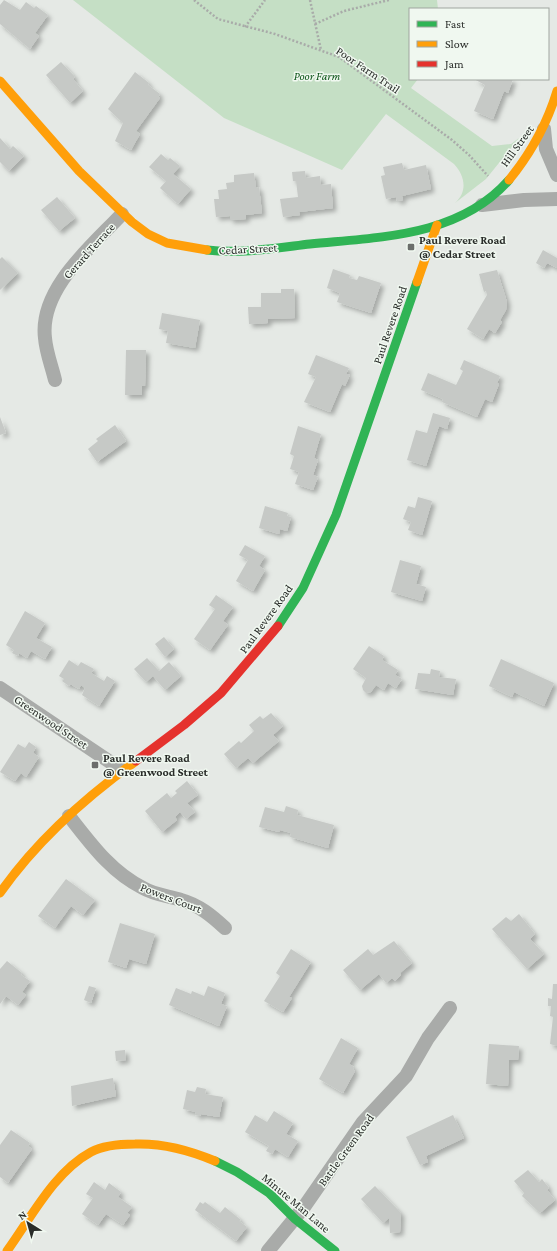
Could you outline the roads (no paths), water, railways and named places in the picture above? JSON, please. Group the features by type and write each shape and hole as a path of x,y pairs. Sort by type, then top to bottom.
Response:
{"street":[{"name":"Cedar Street","path":"0,81 78,170 122,214 143,231 154,237 195,249 220,252 254,250 405,234 455,219 480,206 524,200 557,199"},
{"name":"Hill Street","path":"480,206 512,174 530,151 544,129 557,91"},
{"path":"544,129 546,149 557,175"},
{"name":"Gerard Terrace","path":"55,380 44,338 45,322 51,300 66,275 122,214"},
{"name":"Paul Revere Road","path":"0,892 17,869 97,789 184,725 221,693 280,624 303,588 326,541 437,225"},
{"name":"Greenwood Street","path":"0,688 122,770"},
{"name":"Powers Court","path":"69,816 93,847 121,875 145,889 183,900 199,908 211,915 225,928"},
{"name":"Battle Green Road","path":"268,1251 295,1219 362,1122 406,1076 428,1038 450,1008"},
{"name":"Minute Man Lane","path":"7,1251 68,1170 92,1152 113,1145 144,1142 175,1146 207,1158 244,1177 271,1194 295,1219 335,1251"}],"place":[{"name":"Paul Revere Road @ Cedar Street","path":"411,247"},
{"name":"Paul Revere Road @ Greenwood Street","path":"95,765"}],"park label":[{"name":"Poor Farm","path":"317,76"}]}
